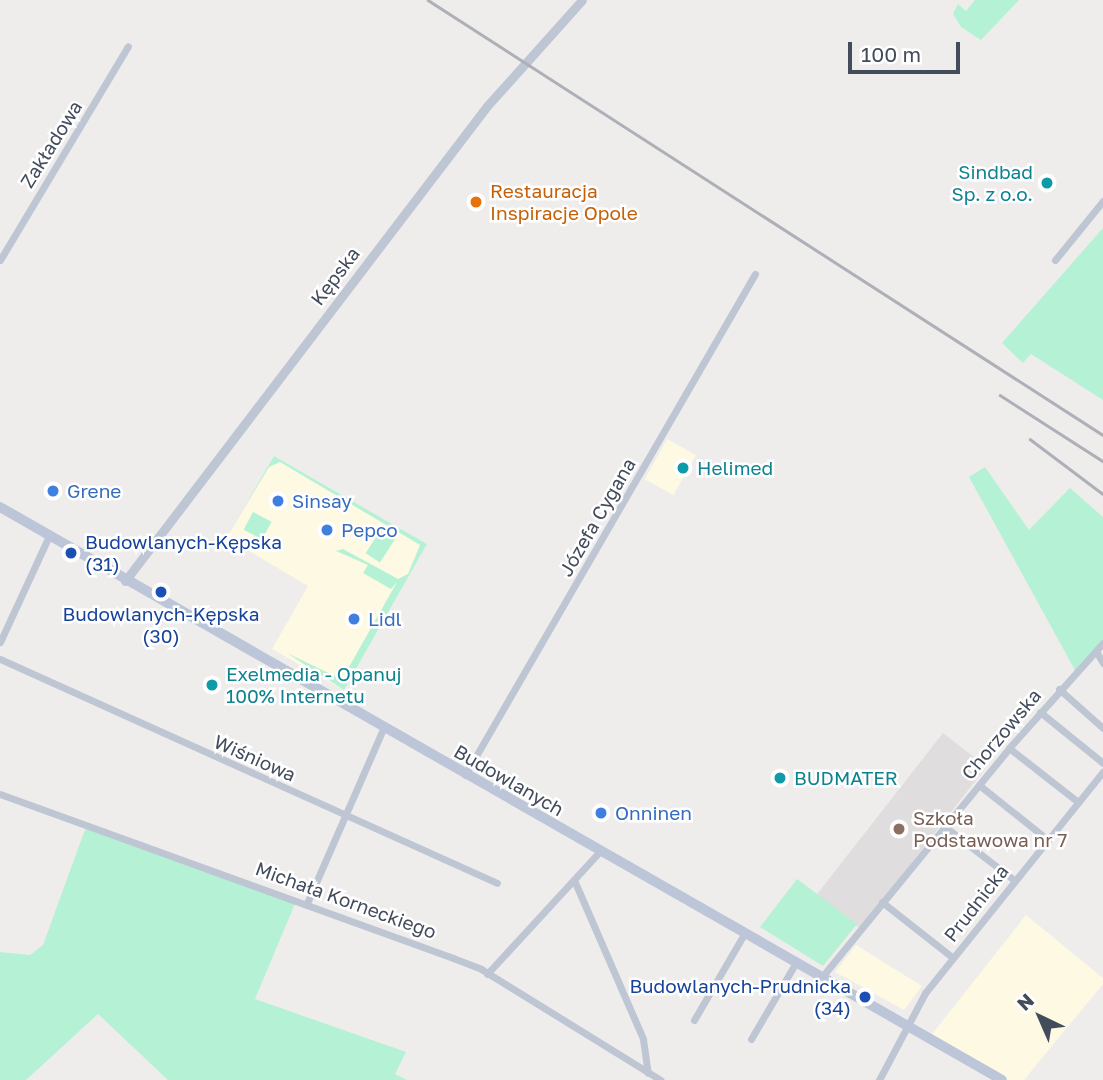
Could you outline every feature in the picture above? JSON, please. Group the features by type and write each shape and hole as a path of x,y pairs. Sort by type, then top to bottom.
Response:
{"main road":[{"name":"Budowlanych","path":"0,507 465,776 1002,1080"}],"street":[{"name":"Kępska","path":"125,581 486,106 582,0"},
{"name":"Zakładowa","path":"0,260 128,46"},
{"path":"1055,260 1103,201"},
{"name":"Józefa Cygana","path":"465,776 755,274"},
{"path":"0,642 49,536"},
{"name":"Chorzowska","path":"821,978 1009,748 1059,689 1103,643"},
{"path":"1096,651 1103,663"},
{"name":"Wiśniowa","path":"0,659 497,883"},
{"path":"1059,689 1103,728"},
{"path":"1040,712 1103,763"},
{"path":"307,903 383,729"},
{"path":"1009,748 1078,802"},
{"name":"Prudnicka","path":"878,1080 905,1025 952,957 1103,772"},
{"path":"979,785 1046,839"},
{"name":"Michała Korneckiego","path":"0,794 307,903 487,974 661,1080"},
{"path":"944,826 1014,880"},
{"path":"487,974 599,852"},
{"path":"574,880 643,1039 648,1073"},
{"path":"882,902 952,957"},
{"path":"694,1020 744,934"},
{"path":"751,1039 795,964"}],"shaded area":[{"path":"667,439 696,455 674,495 645,479"},
{"path":"274,456 427,544 344,690 272,649 308,586 227,538"},
{"name":"Szkoła Podstawowa nr 7","path":"943,733 986,767 860,928 817,895"},
{"path":"1026,915 1103,978 1103,984 1024,1080 1002,1080 929,1038"},
{"path":"856,945 922,986 904,1010 835,972"}],"green space":[{"path":"975,0 1019,0 981,40 961,27 953,14 958,4 966,11"},
{"path":"1103,228 1103,400 1031,354 1023,363 1002,343"},
{"path":"274,456 427,544 344,690 287,653 347,682 352,673 346,672 397,582 391,589 363,573 368,565 336,551 343,549 398,579 408,574 420,545 280,462 269,467 235,523"},
{"path":"985,467 1029,530 1070,488 1103,517 1103,643 1076,672 969,477"},
{"path":"253,512 272,522 262,540 244,530"},
{"path":"382,528 396,537 380,562 366,553"},
{"path":"87,824 297,899 255,999 406,1052 395,1074 407,1080 168,1080 98,1014 26,1080 0,1080 0,952 30,955 43,945"},
{"path":"797,879 857,924 823,966 760,927"}],"railway":[{"path":"428,0 1103,435"},
{"path":"1000,395 1103,461"},
{"path":"1030,439 1103,494"}],"place":[{"name":"Sindbad Sp. z o.o.","path":"1047,183"},
{"name":"Restauracja Inspiracje Opole","path":"476,202"},
{"name":"Helimed","path":"683,468"},
{"name":"Grene","path":"53,491"},
{"name":"Sinsay","path":"278,501"},
{"name":"Pepco","path":"327,530"},
{"name":"Budowlanych-Kępska (31)","path":"71,553"},
{"name":"Budowlanych-Kępska (30)","path":"161,592"},
{"name":"Lidl","path":"354,619"},
{"name":"Exelmedia - Opanuj 100% Internetu","path":"212,685"},
{"name":"BUDMATER","path":"780,778"},
{"name":"Onninen","path":"601,813"},
{"name":"Szkoła Podstawowa nr 7","path":"899,829"},
{"name":"Budowlanych-Prudnicka (34)","path":"865,997"}]}
